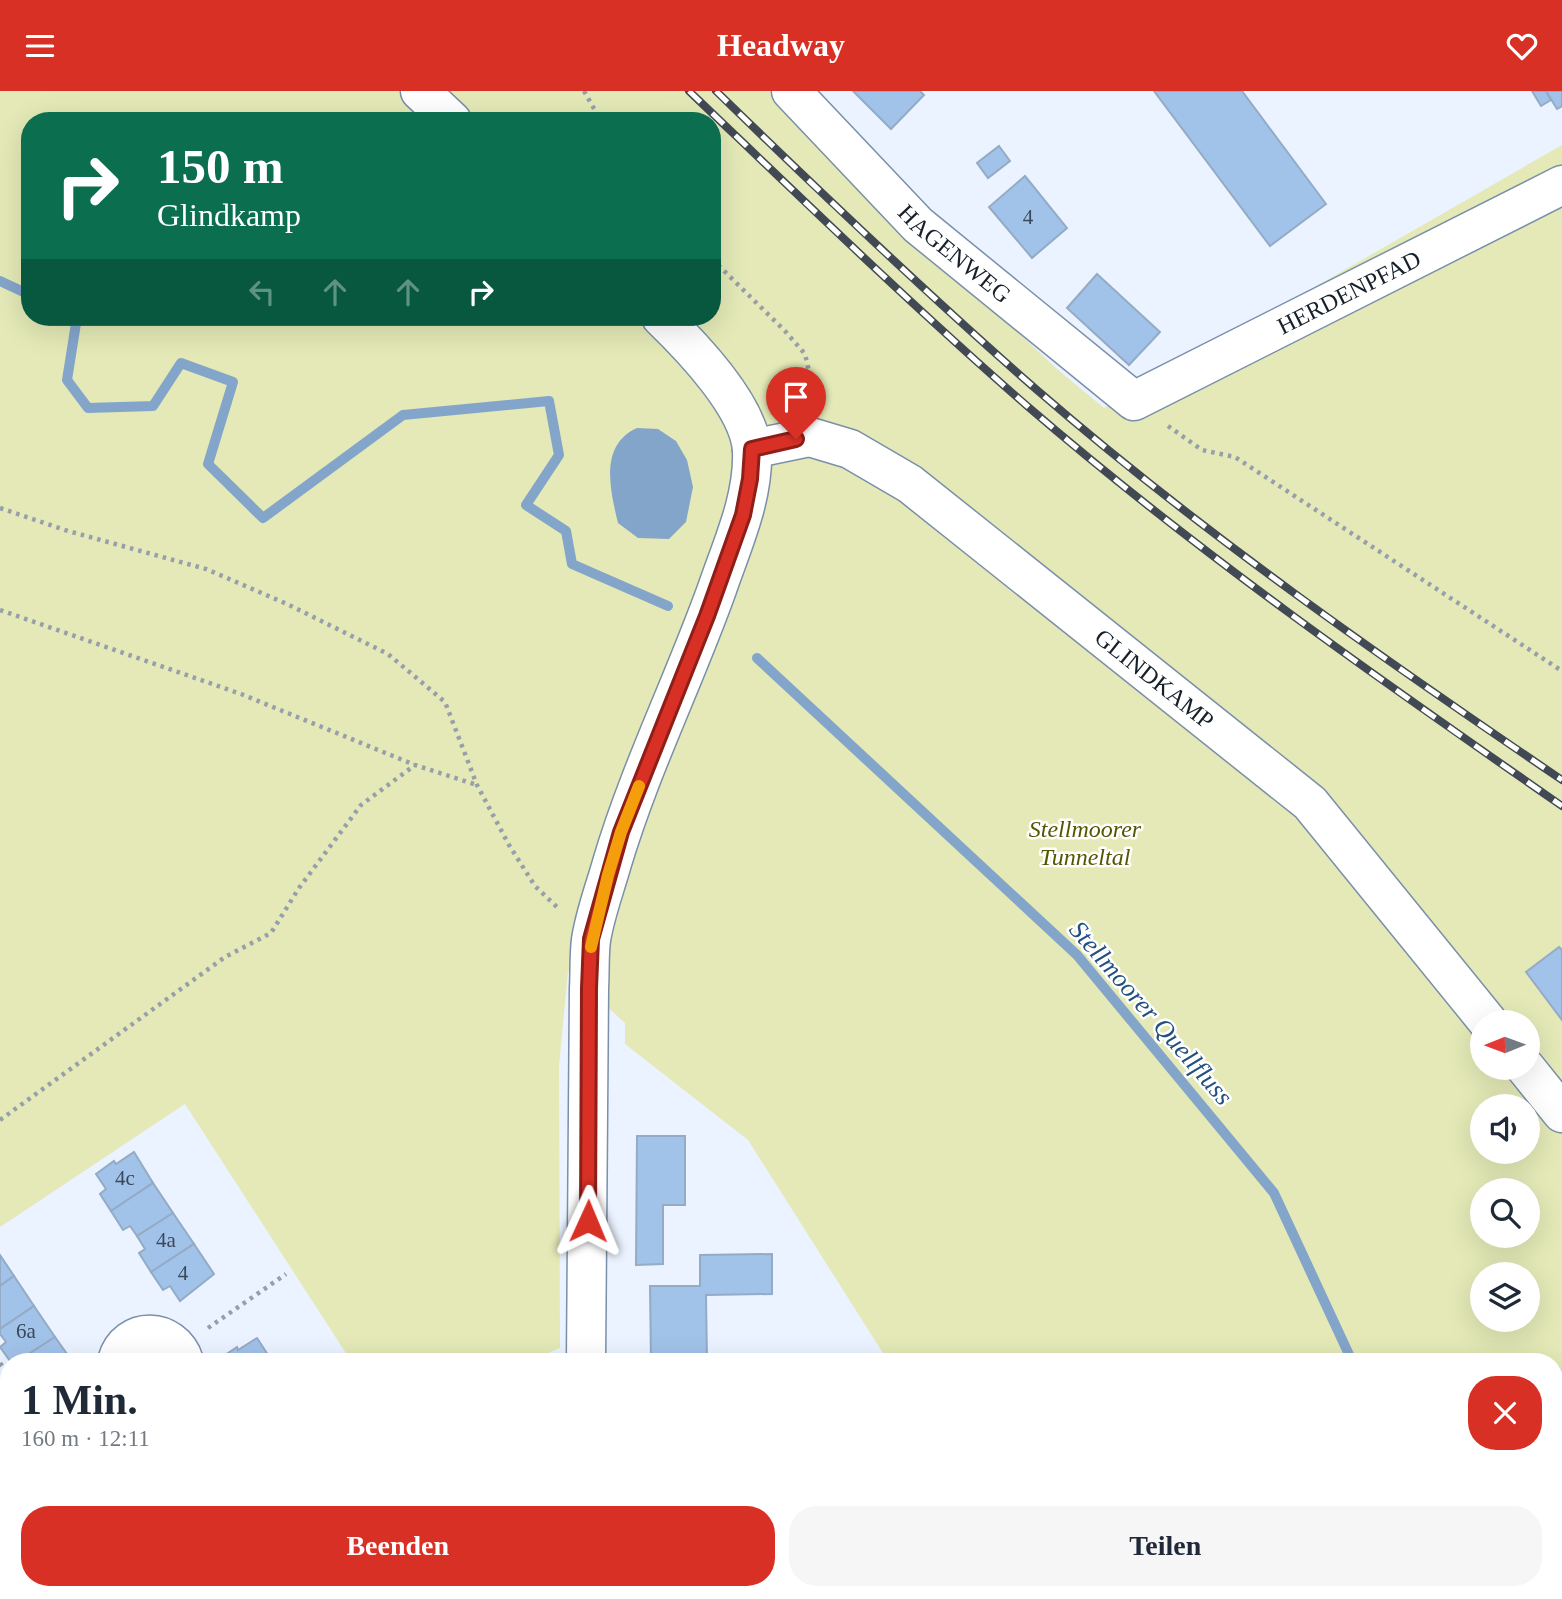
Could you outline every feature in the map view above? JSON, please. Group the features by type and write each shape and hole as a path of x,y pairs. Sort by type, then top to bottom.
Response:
{"street":[{"path":"420,91 442,112"},
{"name":"HAGENWEG","path":"791,91 918,225 1133,401"},
{"name":"HERDENPFAD","path":"1133,401 1562,185"},
{"path":"586,1353 591,939 621,832 707,616 743,515 750,479 752,449 743,421 722,383 670,326"},
{"name":"GLINDKAMP","path":"752,449 810,437 850,449 910,484 1310,803 1478,1010"},
{"path":"1535,1080 1562,1113"},
{"path":"121,1353 126,1344 144,1335 163,1336 179,1353"}],"path":[{"path":"584,91 596,112"},
{"path":"721,267 785,331 804,354 814,393 810,437"},
{"path":"1133,401 1202,450 1235,457 1562,671"},
{"path":"0,507 68,531 206,569 287,604 388,653 445,702 477,786 509,845 535,886 591,939"},
{"path":"0,610 242,694 415,765 477,786"},
{"path":"0,1120 225,957 271,933 299,888 361,805 415,765"},
{"path":"184,1353 286,1274"}],"green space":[{"name":"Stellmoorer Tunneltal","path":"0,91 769,91 844,169 1057,369 1104,408 1562,145 1562,1353 883,1353 748,1140 625,1044 625,1023 568,971 559,1066 560,1348 548,1353 346,1353 185,1104 0,1227"}],"water":[{"path":"637,428 658,429 676,441 687,460 693,487 686,522 669,539 638,538 618,523 610,483 612,457 617,445"}],"building":[{"path":"853,91 920,91 924,95 891,129"},
{"path":"1154,91 1242,91 1326,204 1270,246"},
{"path":"1532,91 1546,91 1551,100 1541,106"},
{"path":"1546,91 1562,91 1562,106 1557,109"},
{"path":"999,146 1010,161 988,178 977,163"},
{"path":"1025,176 1067,228 1032,258 989,207"},
{"path":"1097,274 1160,332 1129,365 1067,308"},
{"path":"1559,947 1562,950 1562,1020 1526,972"},
{"path":"637,1136 685,1136 685,1205 663,1205 663,1264 636,1265"},
{"path":"134,1152 153,1183 111,1211 100,1194 106,1189 96,1174 114,1161 116,1164"},
{"path":"153,1183 173,1213 137,1236 130,1226 123,1230 111,1211"},
{"path":"173,1213 194,1244 151,1272 139,1253 145,1249 137,1236"},
{"path":"194,1244 214,1274 180,1301 170,1286 163,1290 151,1272"},
{"path":"772,1254 772,1294 706,1295 707,1353 651,1353 650,1286 700,1286 700,1255"},
{"path":"0,1255 14,1276 0,1286"},
{"path":"14,1276 34,1306 0,1329 0,1286"},
{"path":"34,1306 55,1337 30,1353 4,1353 0,1347 6,1342 0,1329"},
{"path":"55,1337 66,1353 30,1353"},
{"path":"257,1338 267,1353 228,1353 237,1347 238,1350"}],"waterway":[{"name":"Stellmoorer Quellfluss","path":"0,281 21,291"},
{"name":"Stellmoorer Quellfluss","path":"76,326 67,380 88,408 153,406 181,363 233,382 208,464 263,518 403,415 549,401 559,455 526,505 566,531 572,564 668,606"},
{"name":"Stellmoorer Quellfluss","path":"757,658 1077,955 1274,1193 1348,1353"}],"railway":[{"path":"689,91 711,112"},
{"path":"716,91 915,280 1100,443 1294,593 1562,780"},
{"path":"721,121 940,328 1090,459 1289,613 1562,806"}],"slow traffic":[{"path":"591,947 608,875 639,786"}],"route":[{"path":"588,1221 591,939 602,896 621,832 707,616 743,515 752,449 796,439"}]}
